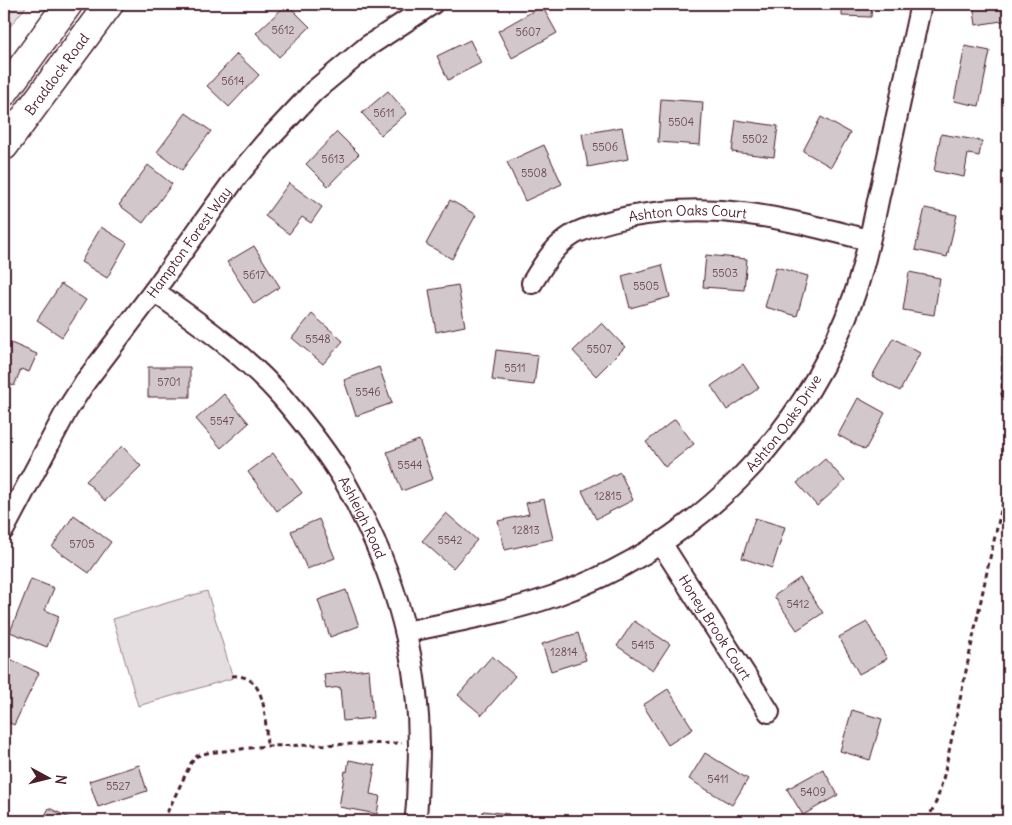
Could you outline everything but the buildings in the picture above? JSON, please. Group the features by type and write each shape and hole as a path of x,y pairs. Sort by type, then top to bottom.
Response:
{"main road":[{"path":"4,92 68,4"},
{"name":"Braddock Road","path":"4,146 109,4"}],"street":[{"name":"Hampton Forest Way","path":"4,529 80,389 237,176 314,91 368,46 432,4"},
{"name":"Ashton Oaks Drive","path":"406,632 514,608 553,596 619,568 661,544 693,520 731,488 766,450 793,415 819,374 841,329 855,294 869,240 921,4"},
{"name":"Ashton Oaks Court","path":"532,283 549,255 572,235 612,220 653,212 694,210 741,213 772,218 869,240"},
{"name":"Ashleigh Road","path":"154,291 201,324 244,360 281,396 315,438 346,483 372,534 392,584 406,632 415,682 420,753 415,821"},
{"name":"Honey Brook Court","path":"661,544 769,712"}],"path":[{"path":"1008,330 1003,356 1002,394 1008,407"},
{"path":"927,821 937,800 944,775 1008,481"},
{"path":"232,676 241,676 248,679 254,684 261,696 264,710 266,746"},
{"path":"163,821 191,763 201,755 266,746 403,743"}],"green space":[{"path":"4,4 28,4 4,34"},
{"path":"207,591 233,678 138,706 113,619"}]}
